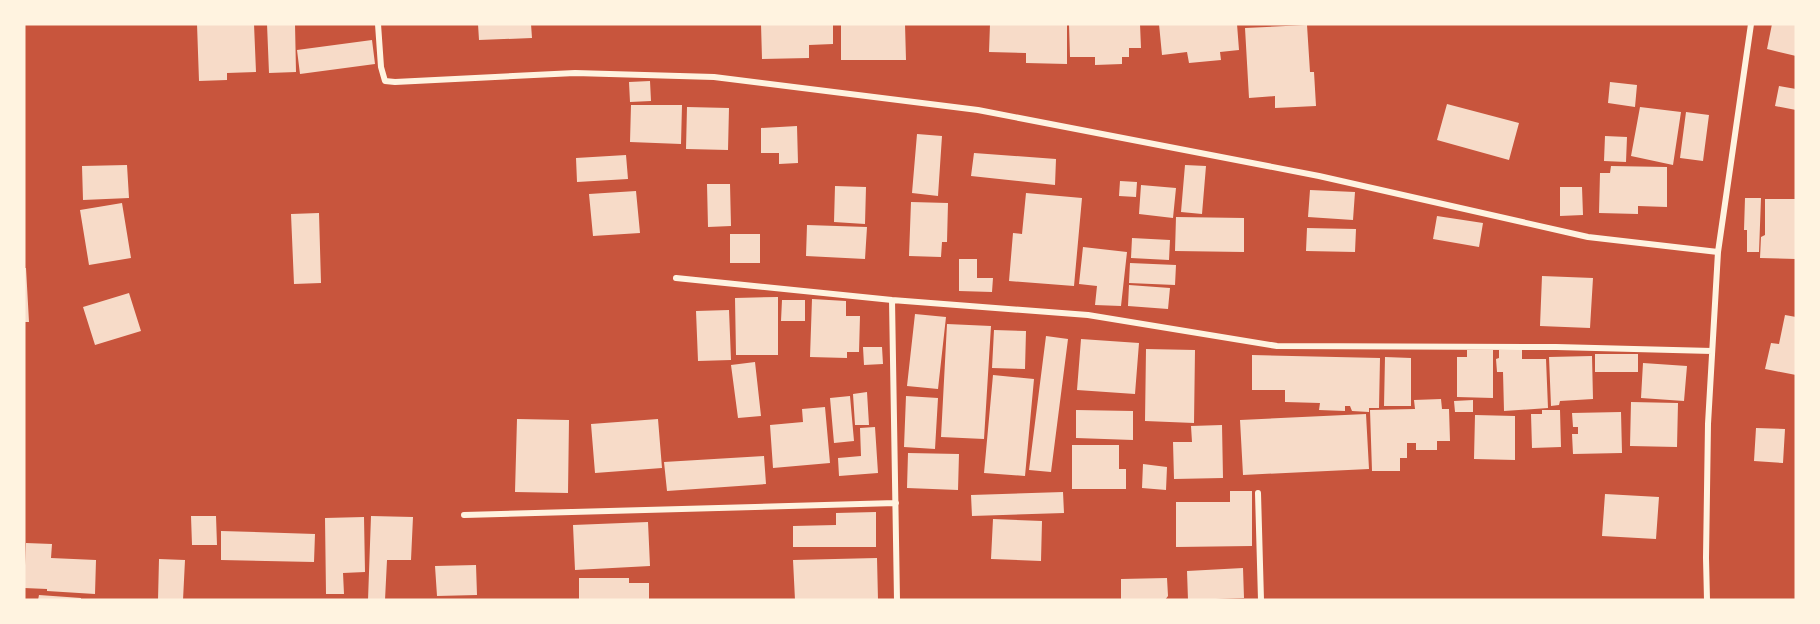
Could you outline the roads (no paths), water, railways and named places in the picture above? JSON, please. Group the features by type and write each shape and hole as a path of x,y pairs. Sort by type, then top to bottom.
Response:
{"street":[{"path":"378,24 381,67 385,81 575,73 714,77 955,107 1319,176 1588,237 1718,252"},
{"path":"1707,600 1708,424 1718,252 1751,24"},
{"path":"676,278 892,300 1088,315 1277,346 1556,347 1712,351"},
{"path":"892,300 897,600"},
{"path":"1258,493 1261,600"},
{"path":"464,515 896,503"}]}
